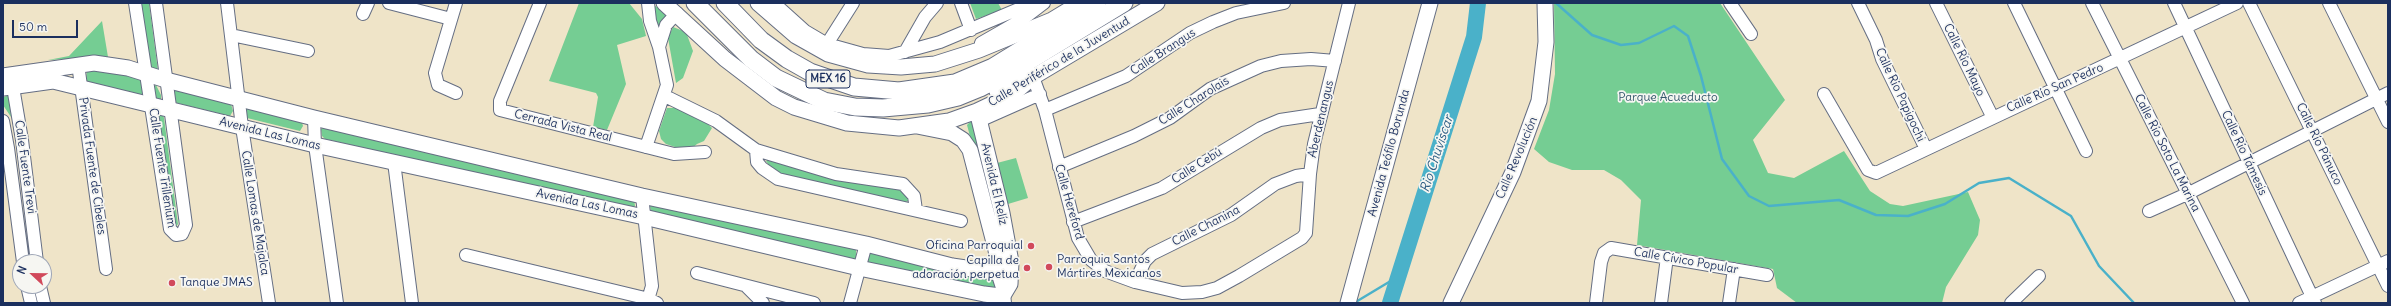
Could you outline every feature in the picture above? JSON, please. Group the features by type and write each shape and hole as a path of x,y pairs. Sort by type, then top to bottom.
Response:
{"highway":[{"name":"MEX 16","path":"694,3 751,59 776,78 824,101 855,107 883,108 928,104 957,90 1016,69 1124,3"},
{"name":"MEX 16","path":"725,3 762,40 787,59 810,72 837,83 875,90 957,90 993,66 1097,3"},
{"path":"875,90 939,76 971,67 1018,42 1052,20"},
{"path":"883,108 901,115 954,108 1033,77"}],"main road":[{"name":"Calle Periférico de la Juventud","path":"664,3 749,78 776,98 794,107 847,123 876,127 917,126 978,116 1013,94 1033,77 1155,4"},
{"path":"758,3 796,36 828,54 849,61 882,67 935,64 956,58 1052,20 1080,3"},
{"path":"1416,52 1424,3"},
{"name":"Avenida Teófilo Borunda","path":"1348,303 1430,3"},
{"name":"Calle Revolución","path":"1451,303 1513,172 1539,101 1546,49 1545,3"},
{"name":"Avenida Las Lomas","path":"6,81 78,64 107,64 314,118 642,196 866,244 987,273 993,272 996,269"},
{"name":"Avenida Las Lomas","path":"6,81 53,80 315,145 644,217 859,268 1004,298"},
{"name":"Avenida El Relíz","path":"978,116 1002,212 1011,262 1010,284 1004,298"},
{"name":"Avenida El Relíz","path":"917,126 952,133 963,140 970,150 996,250 996,269"}],"street":[{"name":"Calle Fuente Trillenium","path":"135,3 170,229 176,235 182,234 186,225 169,109 156,3"},
{"name":"Calle Lomas de Majalca","path":"227,3 238,99 269,303"},
{"path":"390,3 451,19"},
{"path":"456,3 435,77 438,85 456,94"},
{"name":"Cerrada Vista Real","path":"540,3 500,101 500,110 674,154 705,152"},
{"path":"646,147 665,96 667,81 659,47 650,22 648,3"},
{"path":"774,3 806,31 827,44 863,54 889,56 940,42 1033,3"},
{"path":"827,44 853,3"},
{"path":"905,52 925,17 937,3"},
{"path":"961,3 971,30"},
{"path":"956,58 1023,18 1044,3"},
{"name":"Calle Brangus","path":"1045,110 1126,76 1190,33 1213,22 1236,13 1284,3"},
{"name":"Aberdenangus","path":"1304,236 1308,228 1310,174 1320,114 1335,61 1346,3"},
{"path":"1730,3 1752,34"},
{"name":"Calle Río Papigochi","path":"1858,3 1876,40 1882,59 1930,147"},
{"name":"Calle Río Mayo","path":"1936,3 1992,116"},
{"path":"2014,3 2086,152"},
{"name":"Calle Río Soto La Marina","path":"2092,3 2243,303"},
{"name":"Calle Río Támesis","path":"2174,3 2313,300"},
{"name":"Calle Río San Pedro","path":"1824,94 1868,170 1873,172 1880,171 1992,116 2056,89 2237,3"},
{"name":"Calle Río Pánuco","path":"2249,3 2312,132 2384,263 2388,286"},
{"path":"2329,3 2388,122"},
{"path":"659,47 666,25 677,13"},
{"path":"231,35 308,51"},
{"name":"Calle Charolais","path":"1059,167 1134,136 1170,118 1210,89 1261,66 1281,61 1311,59 1335,61"},
{"name":"Privada Fuente de Cibeles","path":"78,64 106,269"},
{"name":"Calle Hereford","path":"1033,77 1045,110 1078,238 1096,265 1135,282 1182,293 1210,290 1239,276 1304,236"},
{"name":"Calle Fuente Trevi","path":"6,81 22,140 36,254"},
{"path":"2148,211 2188,194 2388,93"},
{"path":"978,116 1040,94"},
{"path":"665,96 703,113 756,150 836,174 903,184 914,196 916,210"},
{"name":"Calle Cebú","path":"1073,222 1162,188 1261,128 1280,120 1320,114"},
{"path":"314,118 315,145 337,303"},
{"name":"Calle Fuente Trevi","path":"3,122 21,254"},
{"path":"6,148 22,140"},
{"path":"756,150 757,162 762,168 778,179 961,221"},
{"path":"394,162 412,303"},
{"name":"Calle Chanina","path":"1135,282 1145,261 1152,254 1231,215 1275,184 1296,176 1310,174"},
{"path":"466,255 651,302 652,286 642,196"},
{"path":"850,303 866,244"},
{"name":"Calle Cívico Popular","path":"1596,303 1601,262 1607,250 1611,248 1766,275"},
{"path":"1661,303 1667,257"},
{"path":"2299,303 2313,300 2384,263"},
{"path":"996,269 1004,298"},
{"path":"1729,303 1734,269"},
{"path":"697,273 814,303"},
{"path":"2012,303 2039,276"},
{"path":"746,286 763,303"}],"green space":[{"path":"139,3 149,3 158,71 149,71"},
{"path":"579,3 629,3 642,19 646,36 617,45 626,84 607,130 593,127 598,97 596,93 549,81"},
{"path":"970,3 998,3 1002,10 976,19"},
{"name":"Parque Acueducto","path":"1554,3 1720,3 1785,100 1753,140 1768,173 1794,178 1844,151 1870,191 1890,204 1903,206 1968,192 1980,220 1978,235 1946,287 1942,303 1797,303 1777,288 1773,269 1637,245 1641,200 1621,180 1604,170 1572,170 1549,162 1534,149 1549,110 1555,74"},
{"path":"655,6 664,10 668,15 659,30 652,10"},
{"path":"102,21 108,57 48,60 69,56"},
{"path":"673,27 686,32 693,51 683,78 676,83 668,38"},
{"path":"87,68 141,74 144,93 140,96 86,82"},
{"path":"156,85 161,95 161,100 157,101 152,87"},
{"path":"175,89 231,104 233,111 230,116 177,103 174,99"},
{"path":"8,95 11,117 3,105 4,97"},
{"path":"247,107 301,119 303,126 300,131 247,118 245,115"},
{"path":"667,108 677,108 699,115 712,128 704,141 697,144 690,150 684,150 666,144 661,139 659,131"},
{"path":"158,114 163,115 164,118 178,224 176,227 174,227"},
{"path":"971,121 974,122 1008,253 1002,258 967,125"},
{"path":"325,127 634,199 635,206 632,208 325,139 322,136 321,129"},
{"path":"1016,158 1028,198 1008,204 997,163"},
{"path":"769,159 839,181 897,186 903,188 909,200 906,202 776,175 766,161"},
{"path":"652,203 852,248 856,250 856,260 651,212 650,206"},
{"path":"871,253 991,279 996,282 997,289 868,263 868,255"}],"waterway":[{"name":"Rio Chuviscar","path":"1390,303 1474,37 1478,3"},
{"path":"1556,3 1592,35 1621,45 1639,43 1674,26 1688,36 1701,76 1722,159 1749,196 1769,206 1839,200 1876,215 1908,216 1945,204 1979,183 2009,178 2071,216 2099,266 2134,303"},
{"path":"1354,303 1399,276"}],"place":[{"name":"Oficina Parroquial","path":"1031,246"},
{"name":"Parroquia Santos Mártires Mexicanos","path":"1049,267"},
{"name":"Capilla de adoración perpetua","path":"1027,268"},
{"name":"Tanque JMAS","path":"172,283"}]}
